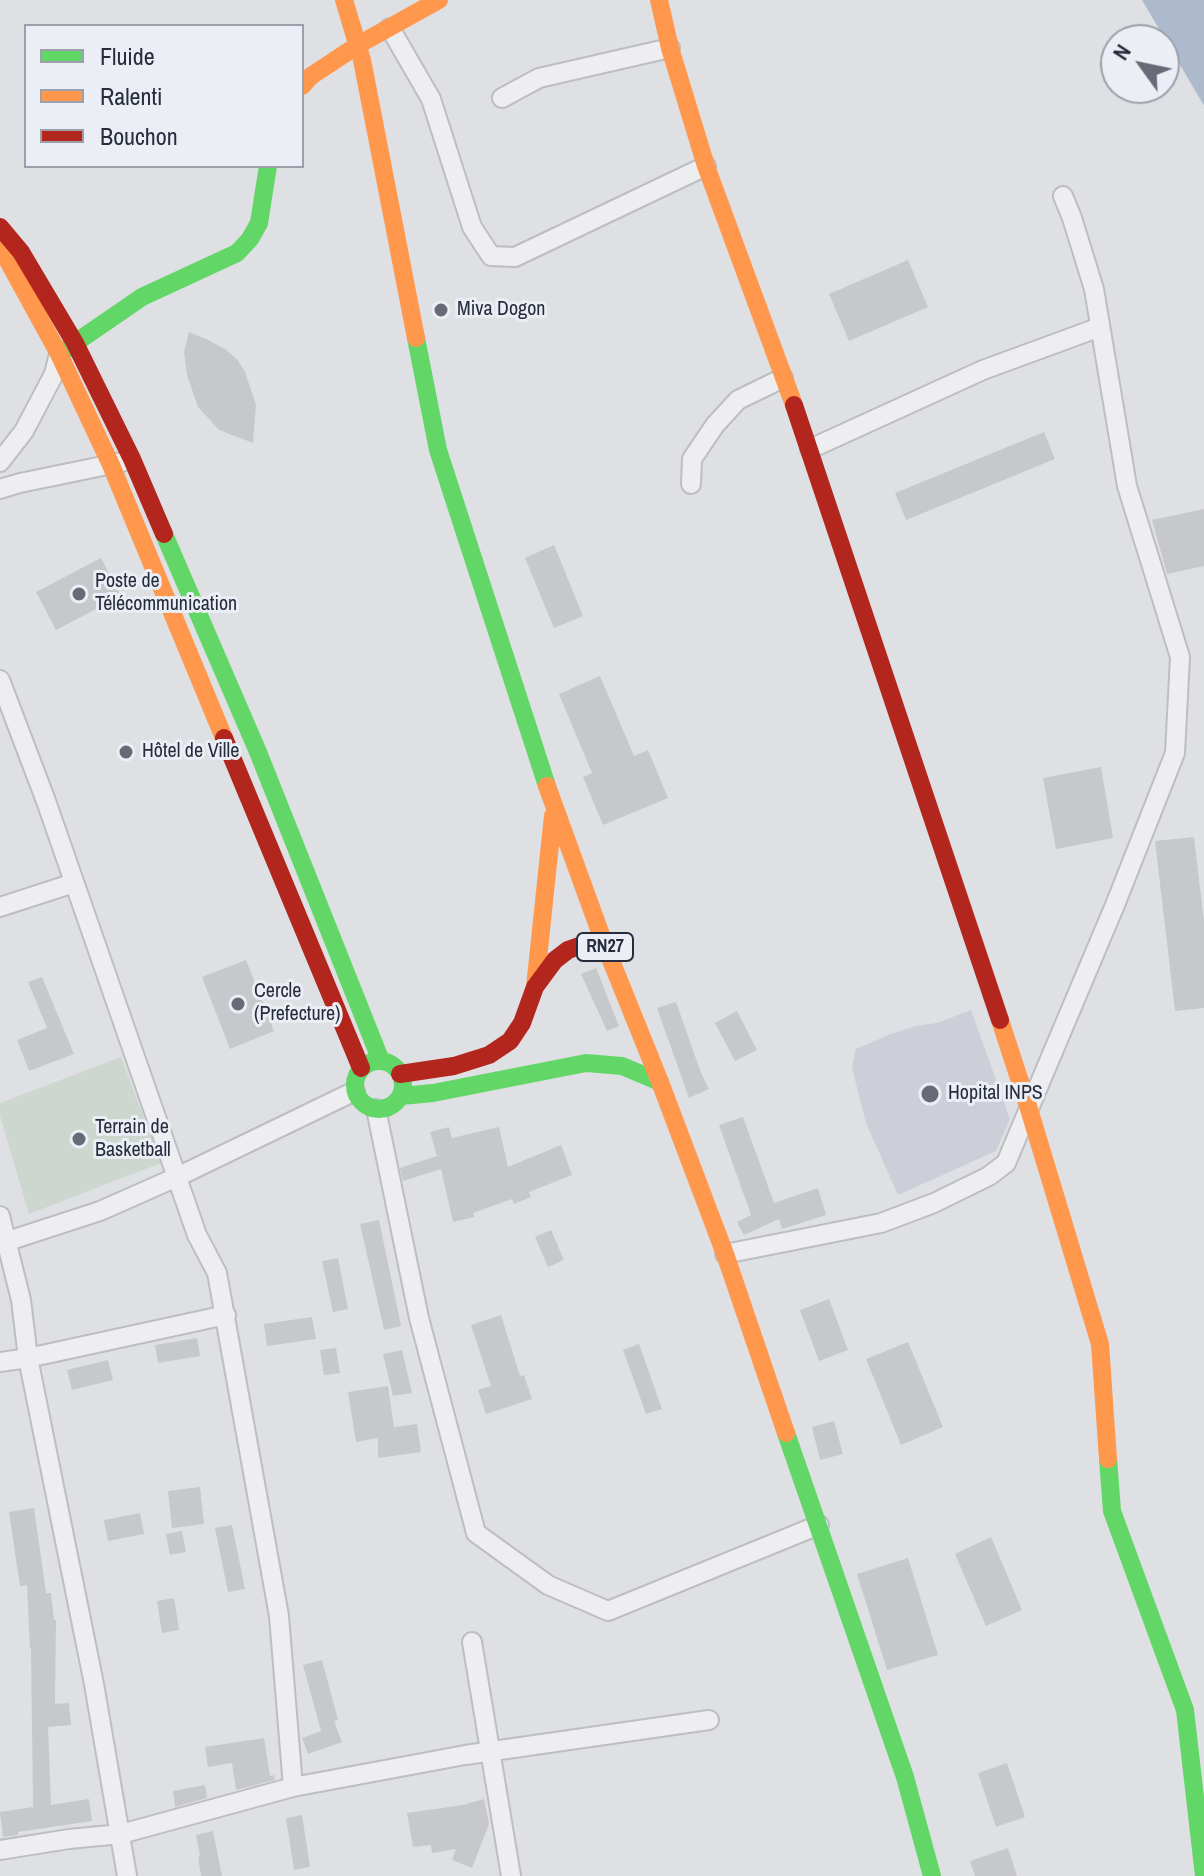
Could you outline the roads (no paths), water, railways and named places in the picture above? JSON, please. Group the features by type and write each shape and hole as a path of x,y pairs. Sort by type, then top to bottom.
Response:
{"main road":[{"name":"RN27","path":"344,0 358,45 438,450 554,807 725,1254 819,1525 905,1777 932,1876"},
{"path":"304,84 358,45 439,0"},
{"path":"659,0 670,48 706,166 810,449 1029,1109 1100,1344 1112,1511 1185,1710 1204,1876"},
{"path":"59,354 142,297 237,253 259,223 268,168"},
{"path":"1,228 21,252 75,343 132,459 258,752 381,1061"},
{"path":"1,228 8,261 59,354 111,465 361,1068"},
{"path":"150,558 170,549"},
{"path":"235,763 258,752"},
{"path":"400,1074 454,1066 489,1055 510,1041 522,1023 535,987 554,807"},
{"path":"299,918 320,908"},
{"path":"535,987 555,960 568,950 604,943"},
{"path":"381,1061 389,1063 403,1081 401,1096 395,1104 376,1109 359,1100 355,1083 361,1068 381,1061"},
{"path":"401,1096 433,1093 586,1063 622,1066 660,1082"}],"street":[{"path":"390,28 431,99 472,227 491,256 515,257 706,166"},
{"path":"502,98 539,78 670,48"},
{"path":"725,1254 881,1223 934,1203 989,1176 1006,1163 1115,905 1175,753 1180,657 1127,486 1094,289 1063,196"},
{"path":"810,449 983,370 1100,327"},
{"path":"0,462 24,431 54,374 59,354"},
{"path":"691,484 692,459 715,425 738,400 783,378"},
{"path":"0,489 132,459"},
{"path":"0,680 197,1235 217,1273 279,1616 293,1787"},
{"path":"0,907 74,883"},
{"path":"5,1242 100,1211 355,1091"},
{"path":"376,1109 419,1318 476,1533 548,1585 608,1611 819,1525"},
{"path":"0,1216 21,1300 28,1358 91,1668 127,1876"},
{"path":"0,1362 226,1315"},
{"path":"472,1642 511,1876"},
{"path":"0,1850 121,1834 293,1787 490,1752 709,1720"}],"water":[{"path":"1142,0 1204,0 1204,105 1180,65 1180,24 1156,24"}],"place":[{"name":"Miva Dogon","path":"441,310"},
{"name":"Poste de Télécommunication","path":"79,594"},
{"name":"Hôtel de Ville","path":"126,752"},
{"name":"Cercle (Prefecture)","path":"238,1004"},
{"name":"Hopital INPS","path":"930,1094"},
{"name":"Terrain de Basketball","path":"79,1139"}]}
